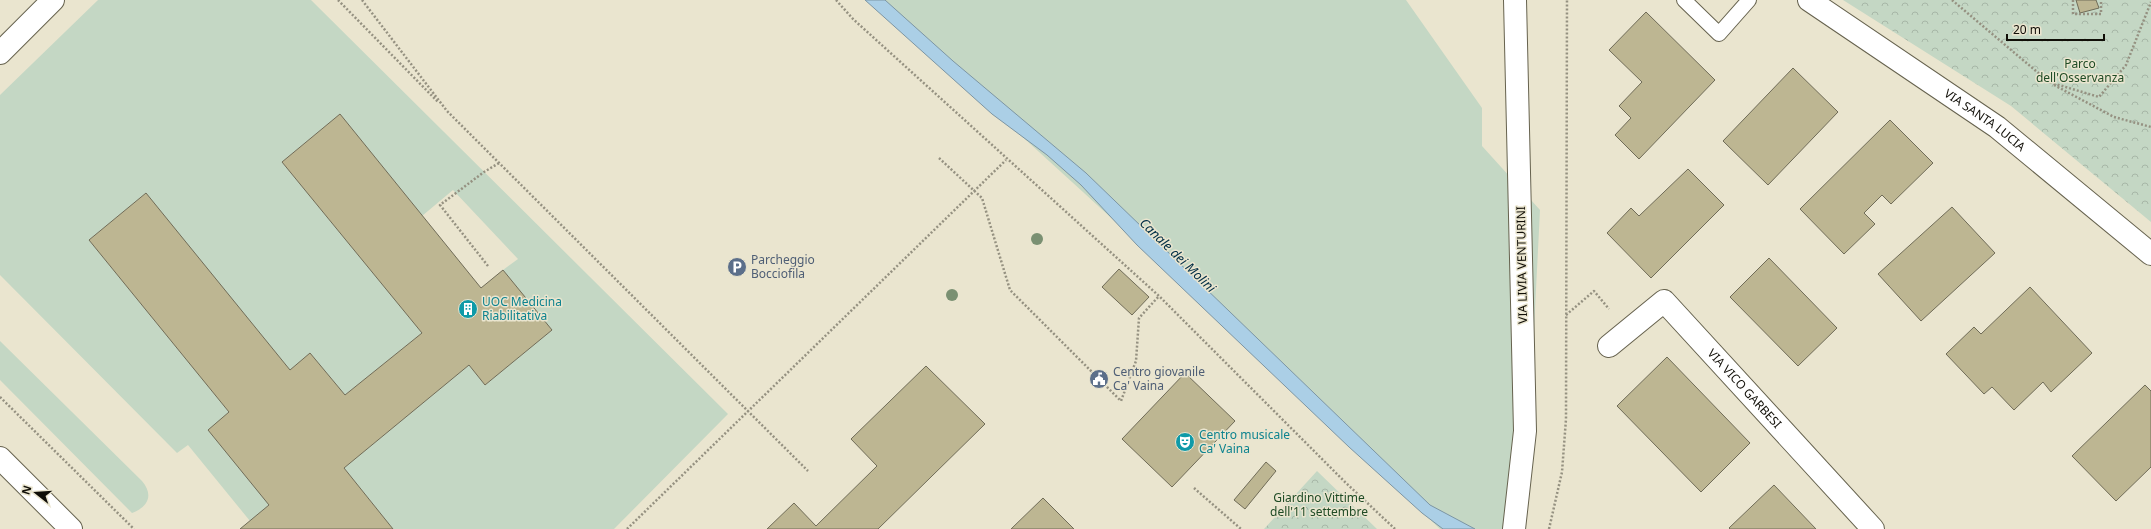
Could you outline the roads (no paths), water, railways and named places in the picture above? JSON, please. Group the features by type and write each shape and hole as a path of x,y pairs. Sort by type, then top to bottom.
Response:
{"street":[{"path":"0,53 53,0"},
{"name":"VIA LIVIA VENTURINI","path":"1514,529 1525,431 1515,0"},
{"name":"VIA SANTA LUCIA","path":"1809,0 1997,127 2151,254"},
{"name":"VIA VICO GARBESI","path":"1609,346 1664,301 1873,529"},
{"path":"0,458 71,529"}],"lane":[{"path":"1684,0 1718,34 1749,0"}],"water":[{"path":"865,0 885,0 953,61 1086,173 1430,505 1475,529 1443,529 1422,513 1349,447 1137,245 1081,185 1047,155 992,114"}],"place":[{"name":"Parcheggio Bocciofila","path":"737,267"},
{"name":"UOC Medicina Riabilitativa","path":"468,309"},
{"name":"Centro giovanile Ca' Vaina","path":"1099,379"},
{"name":"Centro musicale Ca' Vaina","path":"1185,442"}],"park label":[{"name":"Parco dell'Osservanza","path":"2080,71"},
{"name":"Giardino Vittime dell'11 settembre","path":"1319,505"}],"water label":[{"name":"Canale dei Molini","path":"1178,255"}]}
